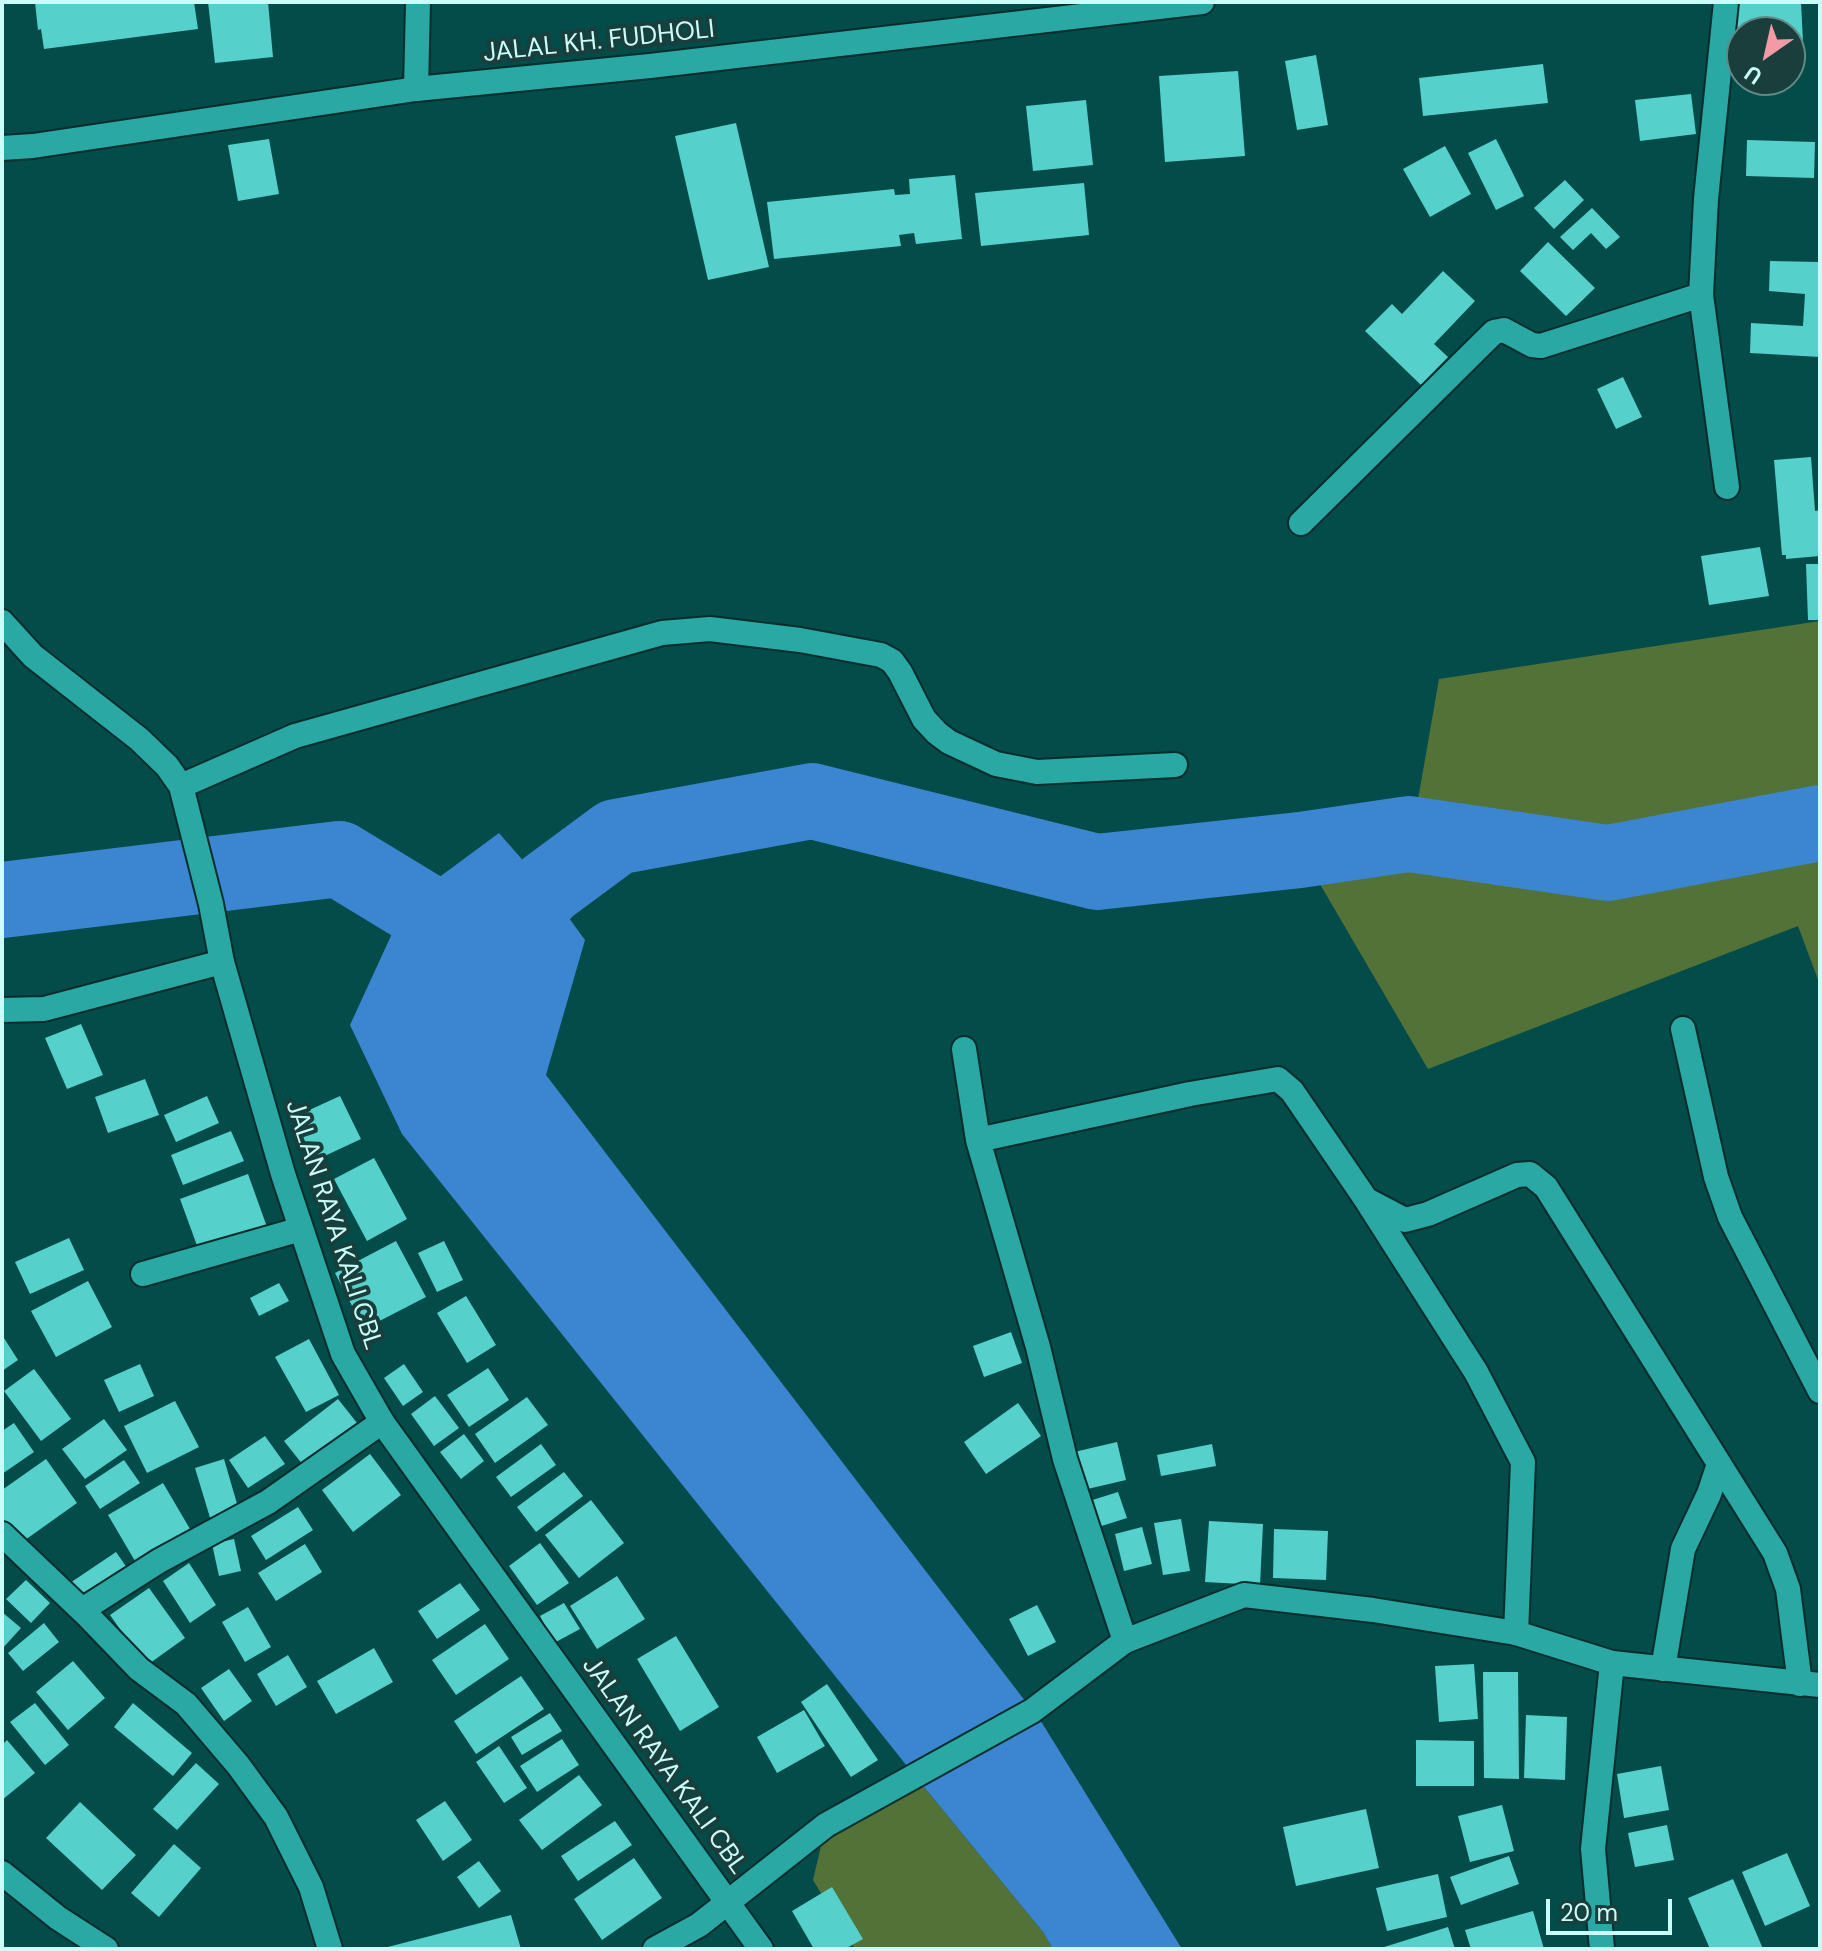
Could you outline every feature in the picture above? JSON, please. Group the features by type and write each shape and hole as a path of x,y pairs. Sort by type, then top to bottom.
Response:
{"street":[{"path":"416,89 418,2"},
{"name":"JALAL KH. FUDHOLI","path":"2,148 416,89 650,66 1202,2"},
{"path":"1726,2 1706,199 1701,295 1727,487"},
{"path":"1301,523 1494,332 1504,330 1532,345 1541,346 1701,295"},
{"name":"JALAN RAYA KALI CBL","path":"2,622 33,656 139,739 167,766 184,793 222,962 283,1174 343,1354 382,1422 761,1949"},
{"path":"184,793 295,736 662,633 710,629 800,640 881,655 892,661 900,672 924,719 937,733 996,764 1037,772 1175,765"},
{"path":"2,1010 44,1009 222,962"},
{"path":"1683,1029 1716,1177 1730,1217 1820,1391"},
{"path":"964,1049 978,1140 1038,1347 1065,1459 1125,1641"},
{"path":"978,1140 1190,1094 1278,1079 1292,1091 1365,1198 1476,1372 1523,1462 1516,1633"},
{"path":"655,1949 699,1925 826,1825 1032,1711 1125,1641 1244,1595 1373,1610 1516,1633 1612,1663 1810,1684 1788,1589 1775,1553 1553,1198 1535,1177 1530,1174 1517,1175 1410,1219 1396,1217 1365,1198"},
{"path":"143,1274 301,1229"},
{"path":"82,1610 159,1561 268,1502 382,1422"},
{"path":"1663,1669 1683,1549 1715,1481 1719,1464"},
{"path":"2,1534 139,1669 186,1704 238,1765 276,1817 311,1887 330,1949"},
{"path":"1602,1949 1593,1849 1612,1663"},
{"path":"2,1873 58,1918 106,1949"}],"green space":[{"path":"1820,621 1820,985 1798,926 1428,1069 1300,850 1412,834 1439,679"},
{"path":"915,1776 1043,1932 1053,1949 855,1949 813,1880 826,1825"}],"water":[{"path":"499,833 547,888 585,940 546,1075 1042,1723 1182,1949 1053,1949 1043,1932 402,1134 350,1025 407,901"}],"building":[{"path":"35,2 194,2 198,29 44,49"},
{"path":"208,2 268,2 273,57 215,63"},
{"path":"1734,2 1801,2 1802,16 1735,16"},
{"path":"1316,55 1328,125 1297,130 1285,61"},
{"path":"1543,64 1548,103 1423,116 1419,78"},
{"path":"1238,71 1245,156 1165,162 1159,76"},
{"path":"1691,94 1696,134 1640,141 1635,100"},
{"path":"1086,100 1093,165 1033,171 1026,106"},
{"path":"736,123 769,267 708,280 675,136"},
{"path":"269,139 279,194 238,201 228,145"},
{"path":"1496,139 1524,196 1496,210 1468,153"},
{"path":"1747,140 1815,142 1814,178 1746,176"},
{"path":"1445,146 1471,194 1430,217 1403,169"},
{"path":"955,175 962,239 916,244 914,233 899,235 901,246 774,259 767,202 894,189 895,195 910,194 909,179"},
{"path":"1565,180 1584,200 1554,229 1534,208"},
{"path":"1084,183 1089,235 981,246 975,193"},
{"path":"1592,208 1620,237 1606,249 1591,233 1573,250 1560,237"},
{"path":"1548,242 1595,288 1566,316 1520,271"},
{"path":"1770,261 1820,262 1820,357 1750,353 1751,323 1803,326 1805,294 1769,291"},
{"path":"1443,271 1475,301 1434,344 1448,357 1421,385 1365,331 1392,304 1402,314"},
{"path":"1623,377 1642,417 1616,429 1597,389"},
{"path":"1811,457 1815,511 1820,510 1820,556 1786,559 1786,555 1782,555 1774,460"},
{"path":"1760,547 1769,596 1709,605 1701,556"},
{"path":"1806,564 1820,564 1820,620 1808,620"},
{"path":"81,1024 103,1075 67,1089 45,1038"},
{"path":"145,1079 159,1115 108,1133 95,1097"},
{"path":"207,1096 219,1123 176,1142 164,1115"},
{"path":"340,1096 361,1139 314,1161 294,1117"},
{"path":"231,1131 244,1161 183,1185 171,1155"},
{"path":"374,1158 407,1219 367,1241 334,1179"},
{"path":"248,1174 267,1227 199,1251 180,1199"},
{"path":"69,1238 84,1270 30,1294 15,1262"},
{"path":"396,1241 426,1297 364,1329 335,1273"},
{"path":"444,1241 463,1280 437,1292 418,1253"},
{"path":"88,1281 112,1327 56,1357 31,1311"},
{"path":"279,1283 289,1301 259,1316 250,1298"},
{"path":"466,1296 496,1345 467,1363 437,1313"},
{"path":"1011,1332 1022,1363 984,1377 973,1346"},
{"path":"2,1335 18,1360 2,1371"},
{"path":"309,1339 339,1395 306,1412 275,1357"},
{"path":"140,1364 154,1396 119,1412 104,1380"},
{"path":"404,1364 423,1392 403,1406 384,1378"},
{"path":"488,1368 509,1400 469,1427 447,1395"},
{"path":"34,1369 71,1419 41,1441 4,1391"},
{"path":"435,1396 459,1428 434,1446 411,1414"},
{"path":"527,1397 548,1425 495,1463 475,1434"},
{"path":"338,1399 361,1428 307,1470 284,1441"},
{"path":"175,1401 199,1447 147,1473 124,1426"},
{"path":"1018,1403 1041,1436 986,1474 964,1442"},
{"path":"104,1419 127,1450 85,1479 62,1449"},
{"path":"14,1423 34,1452 2,1474 2,1431"},
{"path":"464,1434 484,1461 461,1479 440,1452"},
{"path":"265,1436 285,1464 248,1488 229,1460"},
{"path":"1117,1442 1126,1480 1079,1491 1070,1453"},
{"path":"541,1444 556,1465 511,1497 496,1477"},
{"path":"1212,1444 1216,1466 1161,1476 1157,1455"},
{"path":"370,1454 401,1495 353,1532 322,1490"},
{"path":"46,1459 77,1503 18,1545 2,1522 2,1490"},
{"path":"224,1459 240,1514 211,1521 195,1468"},
{"path":"124,1460 140,1483 100,1509 85,1486"},
{"path":"564,1472 583,1496 536,1532 517,1507"},
{"path":"163,1483 190,1529 135,1561 108,1515"},
{"path":"1118,1492 1127,1518 1092,1529 1083,1503"},
{"path":"591,1500 624,1543 579,1578 545,1535"},
{"path":"298,1507 313,1530 266,1560 251,1536"},
{"path":"1181,1519 1190,1571 1163,1575 1154,1523"},
{"path":"1209,1521 1263,1524 1260,1585 1205,1582"},
{"path":"1142,1527 1152,1564 1124,1571 1115,1534"},
{"path":"1274,1529 1328,1531 1326,1580 1273,1578"},
{"path":"234,1539 241,1571 219,1576 212,1544"},
{"path":"540,1543 569,1583 537,1605 509,1566"},
{"path":"305,1544 322,1572 276,1601 258,1573"},
{"path":"116,1552 132,1575 83,1608 67,1585"},
{"path":"189,1563 216,1605 190,1623 163,1581"},
{"path":"617,1576 645,1619 597,1649 570,1606"},
{"path":"26,1580 50,1603 31,1623 6,1599"},
{"path":"460,1583 480,1610 437,1639 418,1611"},
{"path":"149,1588 185,1638 146,1666 110,1615"},
{"path":"564,1603 580,1629 554,1643 540,1616"},
{"path":"1037,1605 1056,1642 1028,1656 1009,1619"},
{"path":"248,1607 271,1647 245,1662 222,1622"},
{"path":"2,1612 21,1628 2,1649"},
{"path":"44,1623 59,1642 23,1671 8,1653"},
{"path":"485,1624 509,1659 456,1695 432,1660"},
{"path":"676,1636 719,1707 680,1731 637,1659"},
{"path":"374,1648 393,1682 336,1714 317,1681"},
{"path":"288,1655 307,1687 276,1706 257,1674"},
{"path":"73,1661 105,1698 68,1730 36,1692"},
{"path":"1474,1664 1478,1719 1439,1722 1435,1666"},
{"path":"229,1669 252,1701 224,1721 201,1688"},
{"path":"1483,1672 1518,1672 1519,1779 1484,1778"},
{"path":"521,1676 544,1709 476,1754 454,1721"},
{"path":"827,1684 878,1760 851,1777 801,1702"},
{"path":"35,1703 69,1745 45,1765 10,1722"},
{"path":"133,1703 192,1753 173,1776 114,1727"},
{"path":"804,1710 825,1746 777,1773 757,1737"},
{"path":"550,1713 562,1731 522,1755 511,1737"},
{"path":"1526,1715 1567,1717 1565,1780 1524,1778"},
{"path":"562,1739 579,1765 537,1792 520,1766"},
{"path":"7,1740 35,1773 2,1800 2,1745"},
{"path":"1416,1740 1474,1741 1474,1786 1416,1786"},
{"path":"499,1746 527,1788 504,1803 476,1762"},
{"path":"196,1763 219,1784 177,1830 153,1809"},
{"path":"1661,1766 1669,1810 1624,1818 1617,1774"},
{"path":"579,1775 602,1805 542,1850 519,1820"},
{"path":"445,1801 472,1840 443,1861 416,1820"},
{"path":"80,1802 136,1855 102,1890 46,1838"},
{"path":"1502,1805 1514,1851 1470,1862 1458,1816"},
{"path":"1366,1809 1379,1868 1296,1886 1283,1827"},
{"path":"615,1821 632,1845 578,1881 561,1856"},
{"path":"1667,1825 1674,1860 1635,1867 1628,1833"},
{"path":"174,1844 201,1868 159,1917 131,1893"},
{"path":"1787,1853 1810,1906 1765,1926 1742,1872"},
{"path":"1509,1856 1519,1884 1461,1905 1450,1877"},
{"path":"634,1858 662,1898 602,1940 574,1899"},
{"path":"479,1861 501,1891 479,1908 457,1877"},
{"path":"1438,1874 1447,1917 1387,1931 1376,1888"},
{"path":"1733,1879 1763,1949 1710,1949 1688,1898"},
{"path":"832,1887 863,1939 845,1949 814,1949 792,1911"},
{"path":"1533,1911 1544,1949 1471,1949 1465,1930"},
{"path":"511,1915 521,1949 384,1948"},
{"path":"1448,1927 1455,1949 1381,1949 1381,1948"}],"waterway":[{"path":"479,965 479,961 547,888 616,837 812,801 1097,872 1300,850 1409,834 1608,863 1820,823"},
{"path":"2,900 339,859 446,924 479,961"}]}
